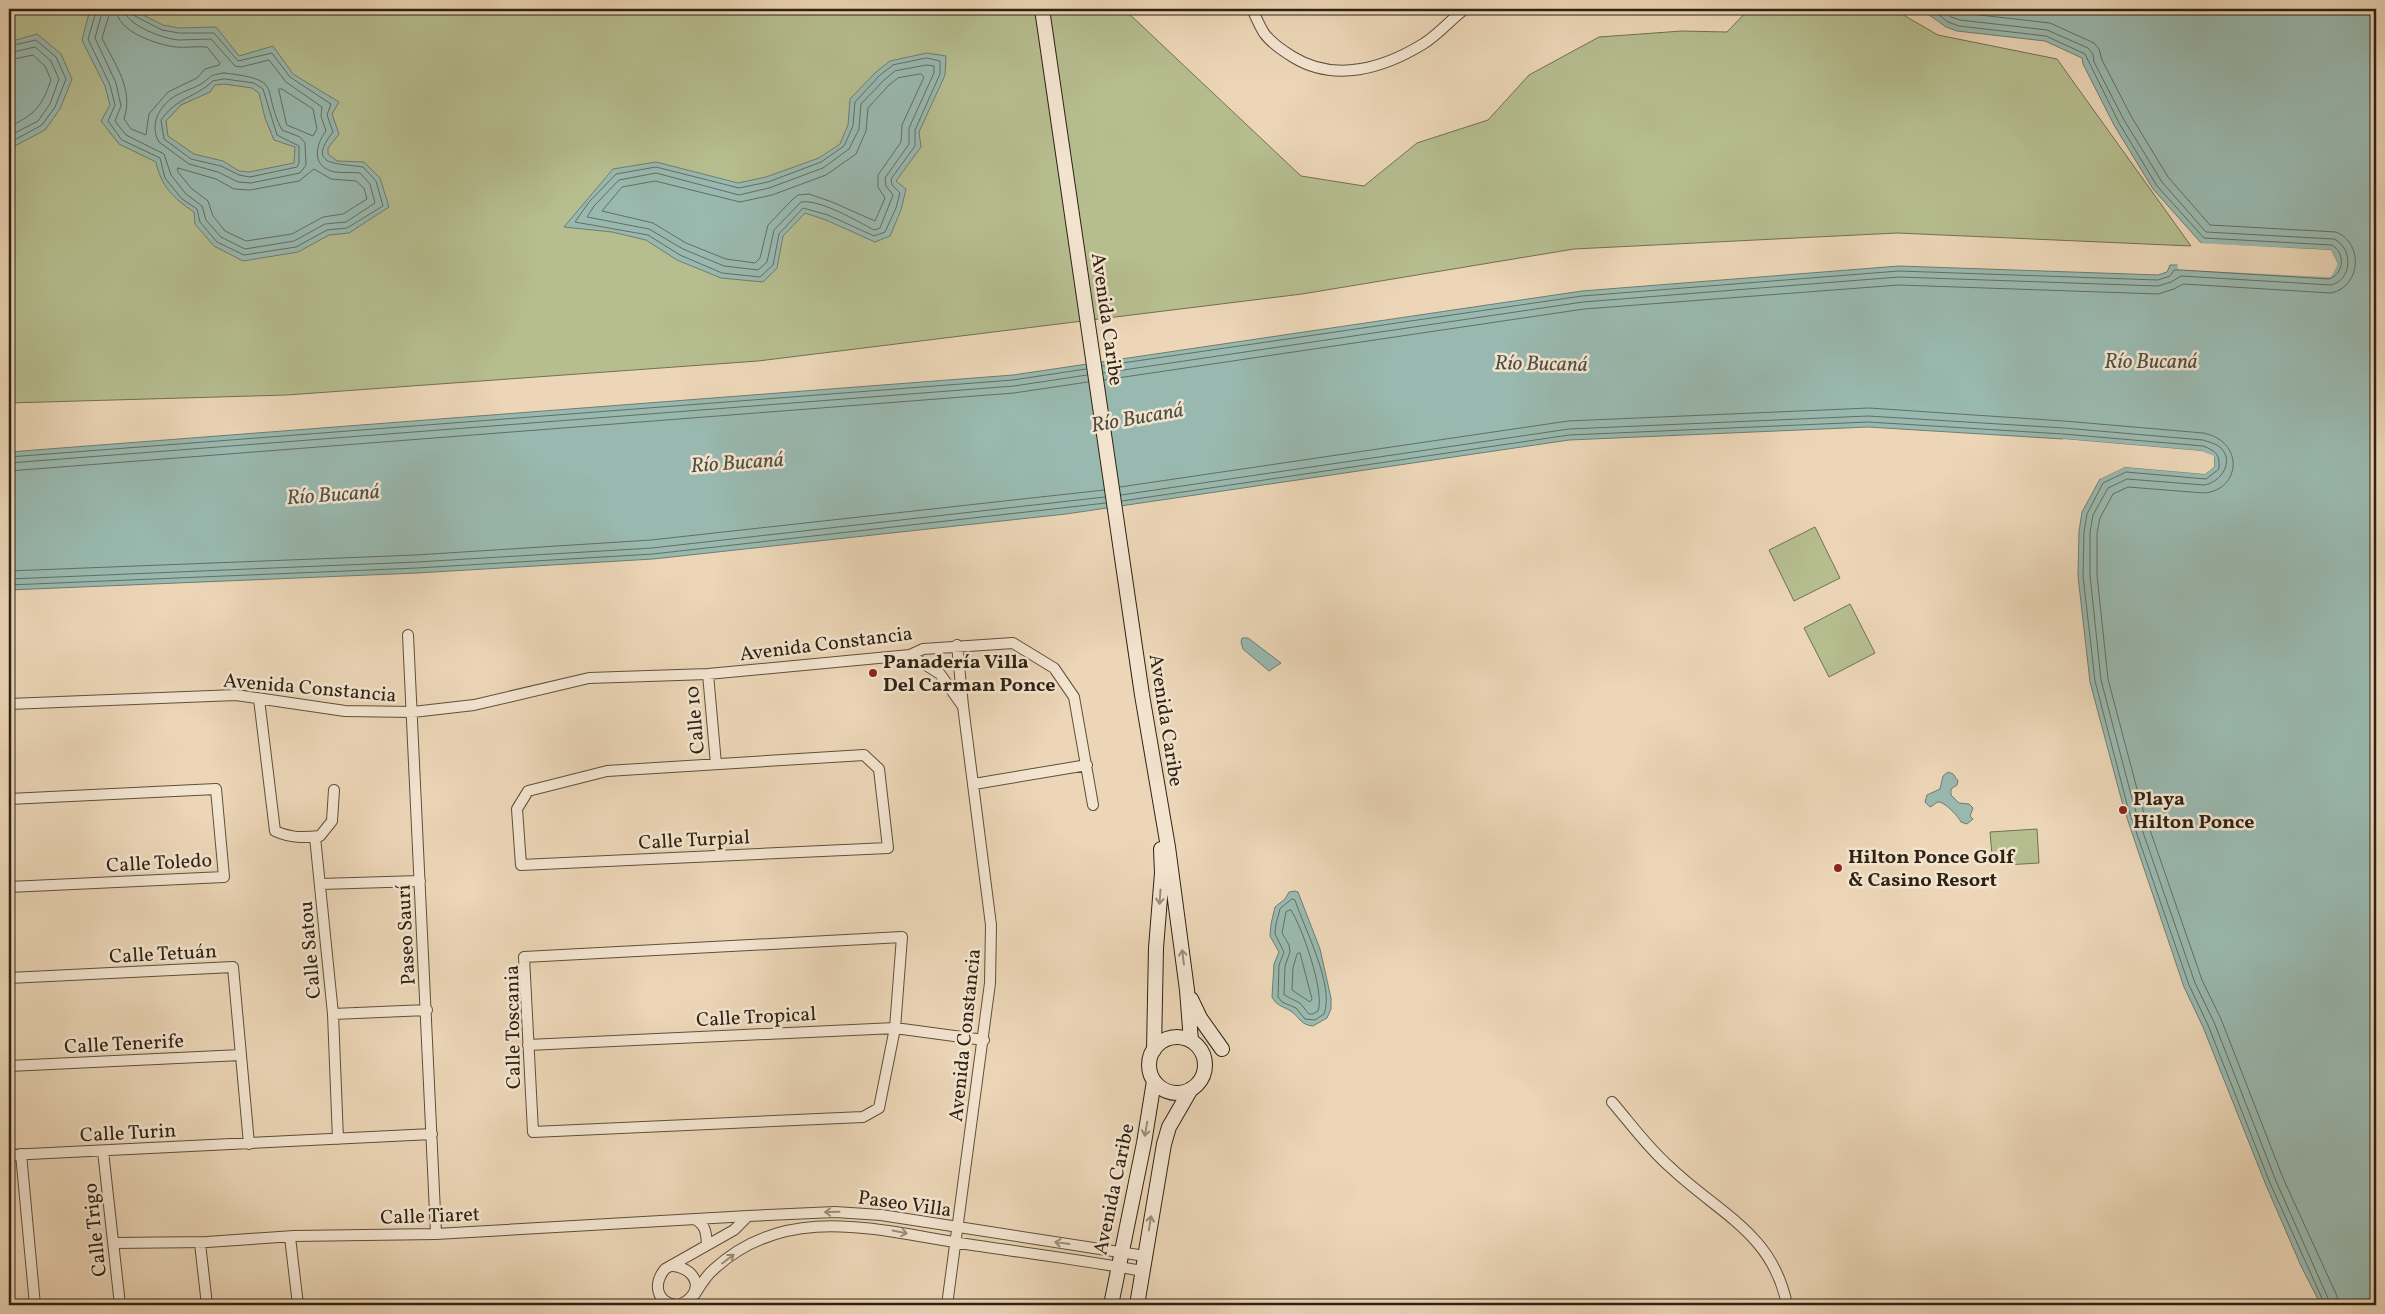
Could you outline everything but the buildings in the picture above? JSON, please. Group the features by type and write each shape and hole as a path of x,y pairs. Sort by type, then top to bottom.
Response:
{"street":[{"name":"Avenida Caribe","path":"1042,9 1128,598 1168,846 1187,990 1191,1041"},
{"path":"1252,9 1265,34 1286,53 1317,69 1348,72 1388,61 1411,51 1444,28 1464,9"},
{"name":"Paseo Saurí","path":"408,634 436,1234"},
{"path":"958,645 1013,643 1054,668 1074,697 1088,765 1093,805"},
{"name":"Avenida Constancia","path":"9,704 236,695 345,711 413,712 474,705 589,678 708,674 910,655 923,649 958,645 963,706 991,924 990,983 984,1040 947,1305"},
{"path":"910,655 940,674 963,706"},
{"name":"Calle 10","path":"708,674 716,764"},
{"path":"260,699 275,831 289,837 320,836 332,821 334,790"},
{"name":"Calle Turpial","path":"864,755 879,769 888,848 521,865 517,810 528,791 607,771 716,764 864,755"},
{"path":"974,784 1088,765"},
{"name":"Calle Toledo","path":"9,799 216,789 224,877 9,887"},
{"name":"Avenida Caribe","path":"1154,1050 1156,948 1162,874 1162,814"},
{"name":"Calle Satou","path":"315,836 333,1014 338,1139"},
{"path":"320,884 420,881"},
{"name":"Calle Toscania","path":"902,937 895,1028 879,1108 863,1117 532,1132 524,957 902,937"},
{"name":"Calle Tetuán","path":"9,978 233,967 249,1144"},
{"path":"1187,990 1200,1018 1222,1049"},
{"path":"333,1014 427,1010"},
{"name":"Calle Tropical","path":"528,1044 895,1028 984,1040"},
{"path":"1174,1038 1191,1041 1202,1054 1204,1063 1200,1080 1191,1089 1175,1093 1167,1092 1154,1081 1149,1065 1154,1050 1159,1044 1174,1038"},
{"name":"Calle Tenerife","path":"9,1066 241,1055"},
{"name":"Avenida Caribe","path":"1111,1305 1117,1266 1144,1143 1154,1081"},
{"name":"Avenida Caribe","path":"1137,1305 1164,1144 1169,1127 1191,1089"},
{"path":"1612,1102 1670,1168 1697,1192 1751,1233 1764,1249 1774,1267 1787,1305"},
{"name":"Calle Turin","path":"9,1155 432,1134"},
{"name":"Calle Trigo","path":"103,1151 120,1305"},
{"path":"21,1154 35,1305"},
{"name":"Paseo Villa","path":"1142,1271 956,1243 885,1229 820,1225 790,1230 763,1238 736,1253 712,1270 688,1302 678,1305 668,1304 660,1298 656,1288 658,1278 664,1270 674,1266 688,1254 734,1230 748,1216 835,1212 881,1215 1145,1256"},
{"name":"Calle Tiaret","path":"113,1243 436,1234 748,1216"},
{"path":"696,1219 706,1231 707,1244"},
{"path":"290,1237 298,1305"},
{"path":"200,1242 207,1305"},
{"path":"674,1266 684,1267 692,1274 696,1284 694,1294"}],"green space":[{"path":"9,9 1124,9 1301,176 1364,186 1417,143 1488,120 1529,75 1599,37 1682,31 1727,32 1749,9 1893,9 1938,35 2057,59 2191,246 1897,233 1574,249 1302,294 758,361 287,395 9,403"},
{"path":"1815,527 1840,578 1794,601 1769,550"},
{"path":"1850,604 1875,653 1829,677 1804,628"},
{"path":"2037,829 2039,863 2005,865 2004,855 1992,855 1990,832"}],"water":[{"path":"93,9 131,9 163,25 179,28 216,27 239,56 273,46 293,74 339,102 332,114 339,134 328,148 328,154 337,161 364,162 380,178 389,207 349,233 329,235 298,252 243,261 214,246 195,224 194,212 169,191 161,178 156,162 119,144 101,121 110,105 105,86 82,40 88,17","holes":["224,84 252,88 259,93 265,118 274,140 295,147 294,163 249,172 239,171 223,161 194,154 168,136 166,121 181,105 210,92 215,85"]},
{"name":"Río Bucaná","path":"1921,9 2376,9 2376,1305 2321,1305 2301,1266 2266,1185 2203,1027 2184,987 2124,809 2090,682 2078,576 2079,531 2082,512 2100,479 2125,467 2205,474 2214,467 2214,457 2202,451 2063,439 1868,427 1569,440 1066,514 653,559 417,573 9,590 9,452 1013,375 1582,291 1899,266 2158,275 2167,272 2170,265 2330,274 2338,264 2331,250 2202,244 2153,189 2114,125 2083,64 2082,58 2045,41 1957,31 1946,27"},
{"path":"37,34 61,54 72,79 60,109 45,130 9,149 9,42"},
{"path":"927,53 946,56 945,75 919,132 921,147 896,181 906,189 901,210 890,236 875,242 826,220 805,213 783,236 777,268 763,282 721,278 677,260 646,240 612,232 564,227 613,169 656,162 738,183 766,177 819,158 840,144 848,125 850,99 876,72 890,61"},
{"path":"1242,638 1248,638 1281,663 1269,671 1243,649"},
{"path":"1948,772 1953,774 1958,781 1957,785 1951,789 1951,795 1959,803 1969,804 1973,808 1970,816 1973,819 1967,824 1961,822 1941,802 1930,807 1925,802 1927,795 1940,789 1943,776"},
{"path":"1289,892 1298,892 1320,949 1331,998 1331,1009 1327,1018 1313,1026 1303,1023 1292,1012 1276,1003 1272,997 1274,964 1279,952 1270,936 1271,924 1275,907 1285,899"}],"pier":[{"path":"2198,243 2331,250 2338,264 2331,277 2179,270 2177,265 2181,262 2329,271 2335,263 2330,252 2201,246"},
{"path":"2063,439 2202,451 2214,456 2214,467 2205,474 2125,467 2100,479 2103,474 2125,465 2204,471 2212,466 2211,458 2201,454 2063,442"}],"place":[{"name":"Panadería Villa Del Carman Ponce","path":"873,673"},
{"name":"Playa Hilton Ponce","path":"2123,810"},
{"name":"Hilton Ponce Golf & Casino Resort","path":"1838,868"}]}
